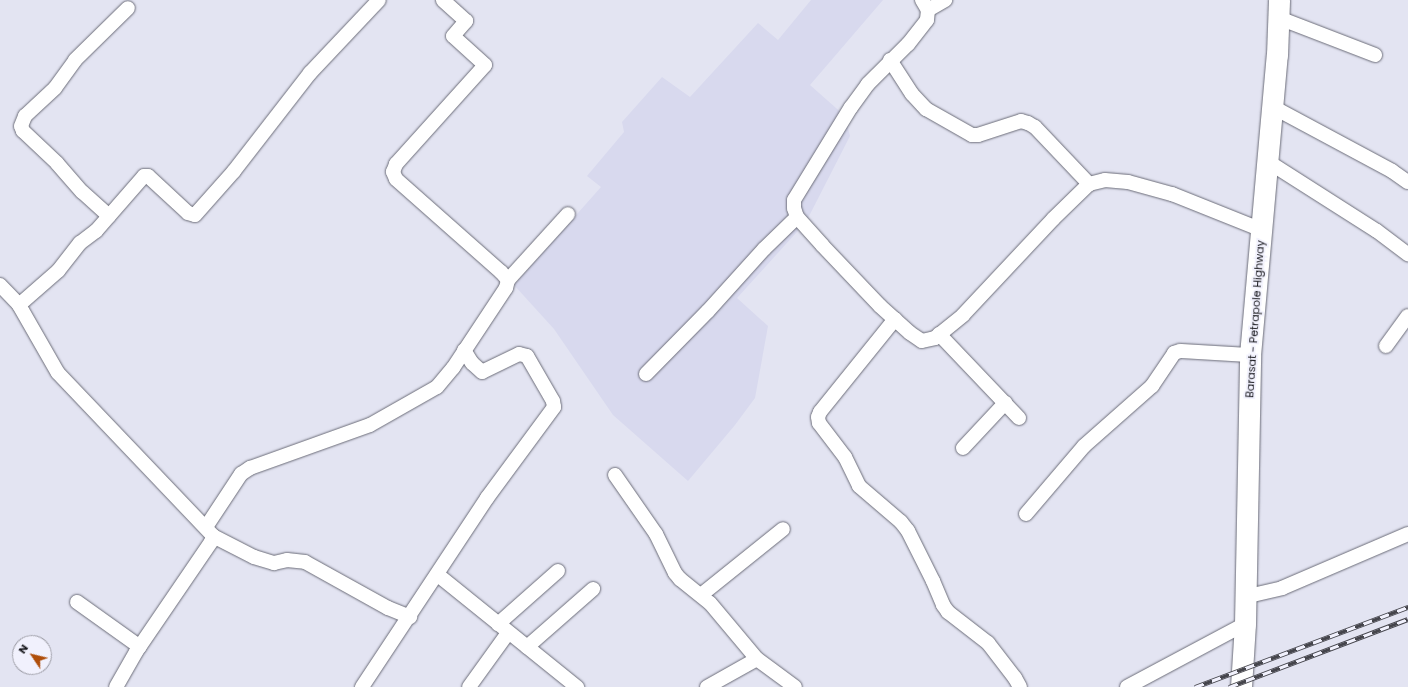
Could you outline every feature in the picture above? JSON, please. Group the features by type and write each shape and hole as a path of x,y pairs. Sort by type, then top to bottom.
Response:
{"highway":[{"name":"Barasat - Petrapole Highway","path":"1241,687 1245,624 1244,597 1250,355 1262,230 1271,106 1277,54 1279,9"}],"street":[{"path":"19,305 58,271 80,243 96,231 144,176 148,176 188,213 195,215 234,171 310,73 380,0"},
{"path":"443,0 466,21 454,36 485,65 396,164 393,172 396,179 452,227 508,280"},
{"path":"945,0 925,5 927,20 908,44 890,60 868,84 851,107 794,200 794,208 797,217 880,306 910,333 922,341 935,338 963,315 1053,219 1089,184 1105,180 1128,182 1172,194 1262,230"},
{"path":"109,216 82,192 57,163 23,131 21,126 25,116 55,88 75,60 128,8"},
{"path":"1279,9 1376,55"},
{"path":"890,60 912,94 926,109 972,135 978,135 1021,121 1028,123 1035,127 1089,184"},
{"path":"1271,106 1408,182"},
{"path":"1267,161 1377,231 1408,254"},
{"path":"116,687 140,646 211,542 209,531 241,474 250,468 347,434 386,416 437,387 454,368 464,350 506,288 508,280 568,214"},
{"path":"646,374 708,311 764,249 797,217"},
{"path":"0,285 19,305 58,373 209,531 254,557 274,563 287,560 306,562 388,608 410,617"},
{"path":"1386,346 1408,316"},
{"path":"895,319 820,412 818,417 819,423 846,457 859,486 901,522 908,531 934,581 943,605 948,612 988,643 1015,678 1020,687"},
{"path":"940,334 1020,418"},
{"path":"362,687 488,498 554,407 553,401 527,356 518,354 482,372 472,363 464,350"},
{"path":"1026,514 1084,446 1152,386 1174,354 1180,351 1250,355"},
{"path":"963,448 1005,403"},
{"path":"616,475 656,534 675,573 685,584 710,603 757,659 796,687"},
{"path":"701,595 782,529"},
{"path":"1244,597 1282,588 1408,534"},
{"path":"469,687 503,628 558,571"},
{"path":"438,575 577,687"},
{"path":"527,647 593,589"},
{"path":"77,602 140,646"},
{"path":"1126,687 1245,624"},
{"path":"708,687 757,659"}],"shaded area":[{"path":"811,0 883,0 810,85 845,116 850,136 806,222 737,298 768,326 755,398 735,425 688,481 613,415 554,329 514,285 601,187 587,176 624,132 622,122 662,77 690,97 758,23 778,40"}],"railway":[{"path":"1195,687 1408,607"},
{"path":"1229,687 1408,619"}]}
